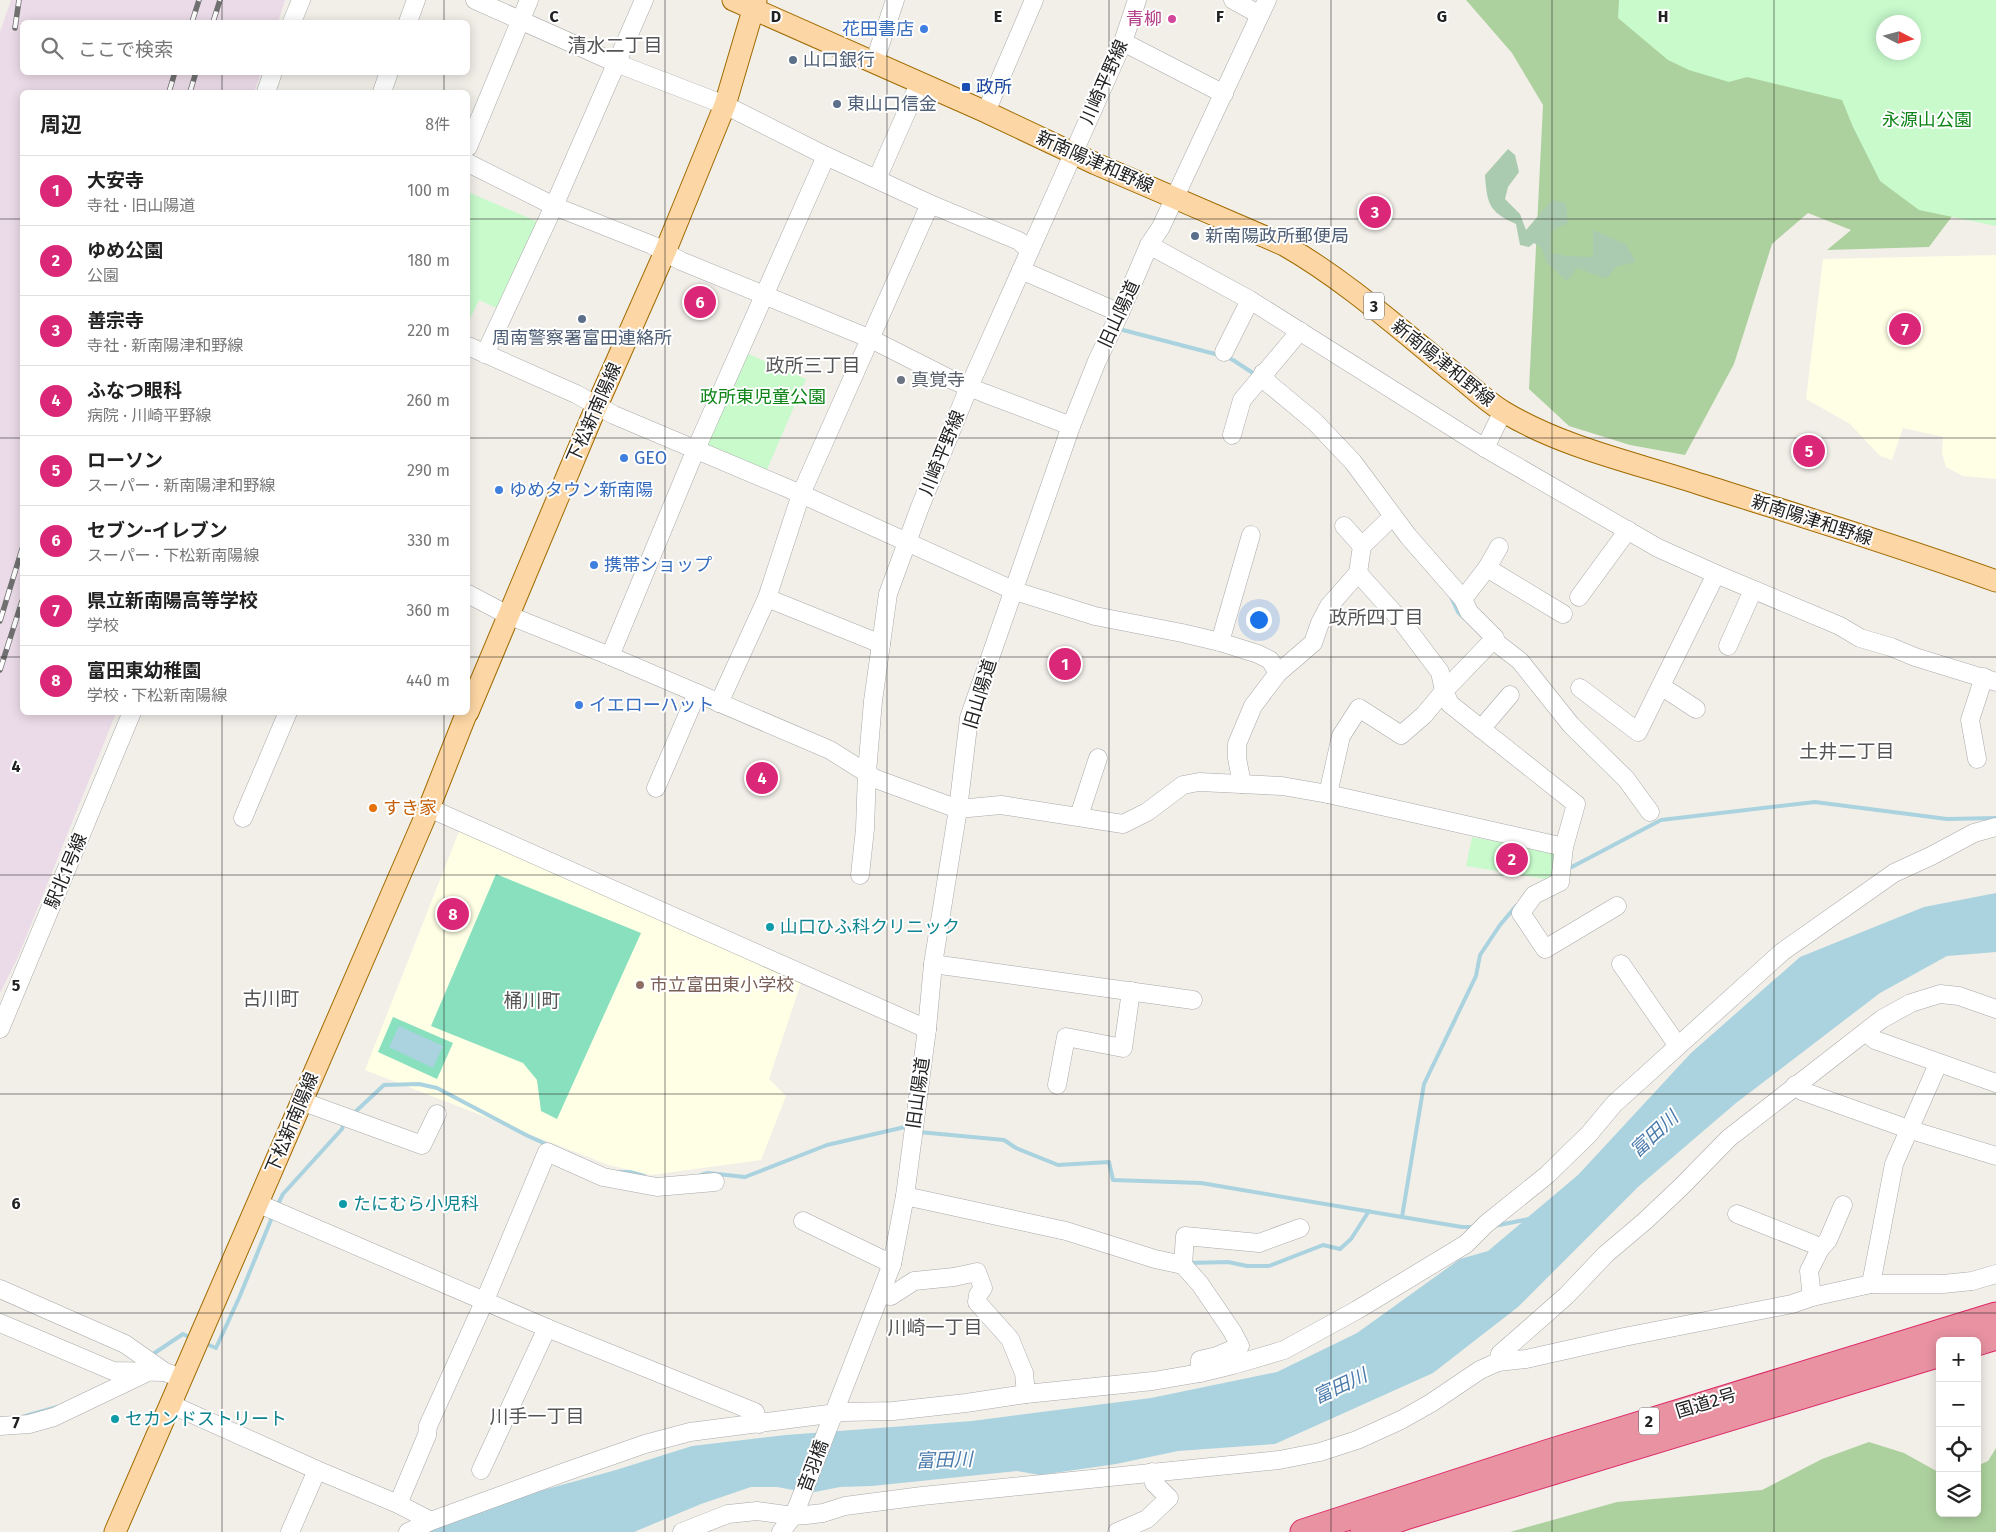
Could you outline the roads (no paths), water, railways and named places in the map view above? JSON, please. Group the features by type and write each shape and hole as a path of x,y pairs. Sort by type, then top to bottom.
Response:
{"highway":[{"name":"国道2号","path":"1303,1532 1558,1449 1996,1315"},
{"path":"1981,1342 1996,1337"},
{"name":"国道2号","path":"1363,1532 1408,1516 1936,1355"}],"main road":[{"name":"新南陽津和野線","path":"733,0 756,5 919,84 1284,245 1312,261 1374,306 1414,341 1503,411 1557,437 1619,459 1923,555 1996,581"},
{"name":"下松新南陽線","path":"470,705 665,252 725,105 756,5"},
{"name":"下松新南陽線","path":"115,1532 170,1404 173,1375 257,1203 429,808 466,715"}],"street":[{"path":"293,20 301,0"},
{"path":"409,20 416,0"},
{"path":"475,0 616,63 725,105 826,156 930,204 1019,241 1029,250"},
{"path":"470,142 529,0"},
{"path":"485,354 554,206 644,0"},
{"path":"874,63 895,0"},
{"path":"986,112 1034,0"},
{"name":"川崎平野線","path":"860,875 865,829 867,772 873,701 888,594 907,541 969,387 1072,152 1123,42 1137,0"},
{"path":"1233,0 1263,7"},
{"name":"旧山陽道","path":"832,1420 892,1264 905,1196 927,1029 933,964 958,809 970,718 1097,360 1120,314 1149,245 1161,227 1263,7"},
{"path":"1123,42 1224,94"},
{"path":"267,90 272,75"},
{"path":"382,90 385,75"},
{"path":"876,178 919,84"},
{"path":"610,656 696,449 826,156"},
{"path":"470,164 554,206 871,339 969,387 1072,426"},
{"path":"719,703 767,598 802,494 930,204"},
{"path":"1149,245 1250,300 1485,448 1658,548 1840,626 1860,638 1990,680 1970,720 1977,758"},
{"path":"1021,270 1120,314"},
{"path":"1224,352 1250,300"},
{"path":"1232,435 1242,400 1300,331"},
{"path":"470,347 598,404 614,415 802,494 1015,591 1095,616 1220,642 1258,654 1270,660 1278,673"},
{"path":"1263,373 1268,383 1315,422 1353,462 1393,516 1463,600 1469,612 1495,638 1444,691 1424,715 1401,735 1359,708 1341,736 1328,794"},
{"path":"1485,448 1503,411"},
{"path":"1242,784 1237,758 1237,744 1253,706 1278,673 1313,642 1329,606 1358,573 1362,546 1393,516"},
{"path":"1344,526 1362,546"},
{"path":"1586,594 1628,530"},
{"path":"1220,642 1252,535"},
{"path":"1463,600 1487,568 1499,547"},
{"path":"1487,568 1563,614"},
{"path":"1358,573 1403,623 1440,672 1444,691 1450,704 1576,804 1564,847 1560,882 1534,895 1521,913 1545,949 1617,906"},
{"path":"1580,688 1638,732 1716,574"},
{"path":"1728,646 1753,590"},
{"path":"470,595 508,615 610,656 830,750 876,779 958,809 1001,804 1123,824 1147,812 1183,785 1199,782 1282,786 1328,794 1564,847"},
{"path":"767,598 881,644"},
{"path":"1493,640 1520,661 1571,725 1626,779 1650,812"},
{"path":"1661,686 1696,709"},
{"path":"656,788 697,693"},
{"path":"1481,729 1510,695"},
{"name":"駅北1号線","path":"0,1029 131,715"},
{"path":"243,818 287,715"},
{"path":"1079,816 1098,758"},
{"path":"429,808 927,1029"},
{"path":"408,1532 431,1521 645,1444 690,1432 759,1424 832,1420 1026,1394 1152,1380 1233,1366 1284,1350 1357,1310 1466,1244 1546,1175 1589,1134 1614,1104 1782,952 1894,873 1974,833 1996,827"},
{"path":"933,964 1193,1000"},
{"path":"1621,964 1678,1046"},
{"path":"1057,1085 1066,1037 1123,1048 1131,991"},
{"path":"1498,1362 1500,1354 1566,1296 1606,1254 1674,1194 1729,1138 1882,1019 1911,1003 1940,994 1959,996 1996,1010"},
{"path":"1866,1032 1875,1040 1938,1064 1996,1083"},
{"path":"1871,1284 1894,1164 1938,1064"},
{"path":"1795,1085 1802,1091 1910,1130 1996,1156"},
{"path":"301,1101 422,1146 438,1114"},
{"path":"398,1504 427,1435 428,1426 485,1300 547,1152 603,1177 639,1184 657,1187 716,1182"},
{"path":"905,1196 1066,1231 1155,1259 1183,1265 1200,1284 1240,1346 1217,1356 1200,1360 1200,1373"},
{"path":"257,1203 547,1328 755,1412 759,1424"},
{"path":"1812,1297 1809,1271 1820,1249 1828,1240 1843,1205"},
{"path":"1737,1214 1813,1244 1820,1249"},
{"path":"802,1221 892,1264"},
{"path":"1183,1265 1185,1236 1259,1243 1300,1228"},
{"path":"882,1294 891,1296 914,1282 954,1278 977,1272 983,1288 978,1295 977,1302 1010,1339 1024,1373 1026,1394"},
{"path":"682,1532 728,1514 757,1511 789,1523 845,1506 922,1496 1279,1460 1320,1452 1357,1440 1401,1420 1431,1403 1480,1370 1498,1362 1526,1359 1624,1337 1792,1304 1812,1297 1871,1284 1943,1284 1972,1281 1996,1274"},
{"path":"0,1289 125,1344 173,1375"},
{"path":"0,1323 113,1371 173,1375"},
{"path":"481,1470 547,1328"},
{"path":"0,1426 29,1424 54,1417 146,1373"},
{"path":"170,1404 398,1504 431,1521"},
{"name":"音羽橋","path":"789,1523 832,1420"},
{"path":"290,1532 317,1470"},
{"path":"1118,1532 1148,1518 1169,1498 1154,1483 1152,1472"}],"water":[{"name":"富田川","path":"1996,893 1996,952 1947,956 1880,993 1736,1103 1638,1187 1518,1307 1433,1373 1275,1444 1178,1451 1116,1464 1040,1475 1017,1471 872,1486 840,1487 810,1493 777,1487 751,1487 701,1504 634,1532 423,1532 449,1516 616,1470 692,1446 786,1435 972,1421 1151,1398 1277,1372 1357,1333 1460,1259 1488,1251 1578,1175 1691,1053 1800,957 1924,907"},
{"path":"399,1026 443,1046 433,1068 389,1047"}],"waterway":[{"path":"1118,326 1123,330 1219,355"},
{"path":"1226,357 1256,375"},
{"path":"1451,597 1458,612 1464,618"},
{"path":"1568,869 1661,820 1815,802 1947,819 1996,818"},
{"path":"1402,1217 1424,1084 1476,976 1480,955 1500,925 1516,906"},
{"path":"353,1114 384,1085 419,1084 437,1088 548,1145"},
{"path":"277,1206 283,1194 342,1129 344,1123"},
{"path":"701,1175 708,1173 745,1177 827,1145 905,1127 910,1129"},
{"path":"919,1132 1004,1140 1016,1148 1058,1165 1109,1162 1113,1180 1201,1183 1462,1227 1475,1227"},
{"path":"619,1172 630,1172 644,1176"},
{"path":"1189,1263 1228,1262 1247,1266 1269,1266 1323,1245 1340,1249 1351,1239 1369,1211"},
{"path":"204,1343 216,1348 273,1215"},
{"path":"1494,1226 1529,1219"},
{"path":"150,1356 183,1334 191,1338"},
{"path":"22,1417 57,1407"}],"railway":[{"path":"15,28 19,0"},
{"path":"193,20 199,0"},
{"path":"214,20 220,0"},
{"path":"170,90 174,75"},
{"path":"191,90 195,75"},
{"path":"0,621 20,556"},
{"path":"0,670 20,607"}],"place":[{"name":"青柳","path":"1172,19"},
{"name":"花田書店","path":"924,29"},
{"name":"山口銀行","path":"793,60"},
{"name":"政所","path":"966,87"},
{"name":"東山口信金","path":"837,104"},
{"name":"善宗寺","path":"1375,212"},
{"name":"新南陽政所郵便局","path":"1195,236"},
{"name":"セブン-イレブン","path":"700,302"},
{"name":"周南警察署富田連絡所","path":"582,319"},
{"name":"県立新南陽高等学校","path":"1905,329"},
{"name":"真覚寺","path":"901,380"},
{"name":"ローソン","path":"1809,451"},
{"name":"GEO","path":"624,458"},
{"name":"ゆめタウン新南陽","path":"499,490"},
{"name":"携帯ショップ","path":"594,565"},
{"name":"大安寺","path":"1065,664"},
{"name":"イエローハット","path":"579,705"},
{"name":"ふなつ眼科","path":"762,778"},
{"name":"すき家","path":"373,808"},
{"name":"ゆめ公園","path":"1512,859"},
{"name":"富田東幼稚園","path":"453,914"},
{"name":"山口ひふ科クリニック","path":"770,927"},
{"name":"市立富田東小学校","path":"640,985"},
{"name":"たにむら小児科","path":"343,1204"},
{"name":"セカンドストリート","path":"115,1419"}],"district":[{"name":"清水二丁目","path":"615,45"},
{"name":"政所三丁目","path":"813,365"},
{"name":"政所四丁目","path":"1376,617"},
{"name":"土井二丁目","path":"1847,751"},
{"name":"古川町","path":"271,998"},
{"name":"桶川町","path":"532,1000"},
{"name":"川崎一丁目","path":"935,1327"},
{"name":"川手一丁目","path":"537,1416"}],"park label":[{"name":"永源山公園","path":"1927,120"},
{"name":"政所東児童公園","path":"763,397"}]}
